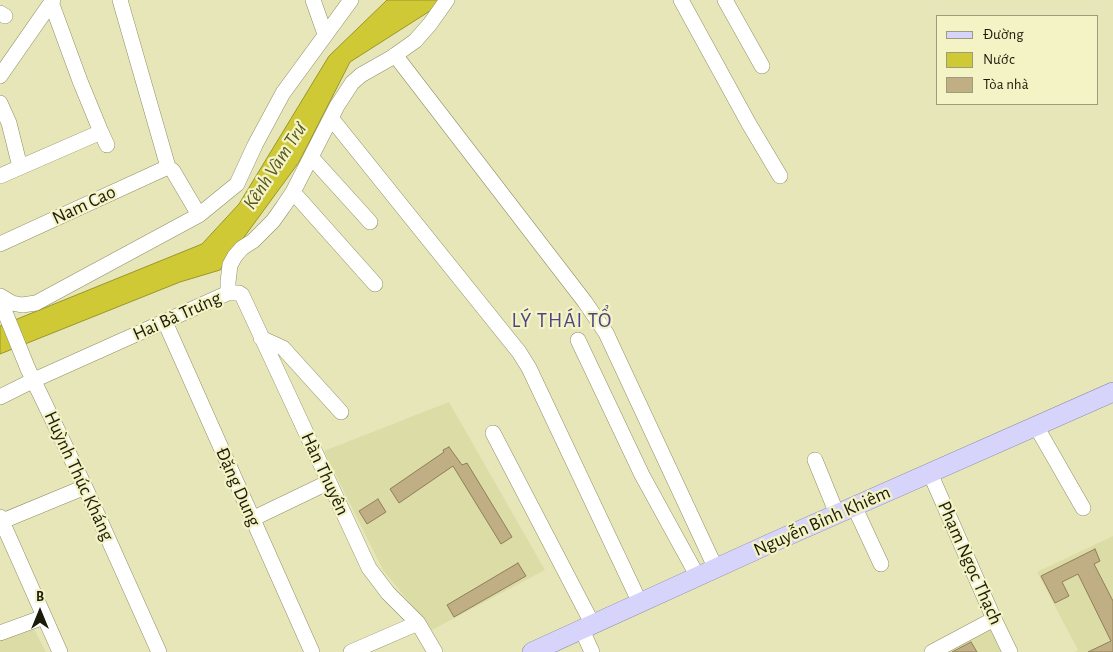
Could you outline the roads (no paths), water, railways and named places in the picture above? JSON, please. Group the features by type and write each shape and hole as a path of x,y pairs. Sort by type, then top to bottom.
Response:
{"main road":[{"name":"Nguyễn Bỉnh Khiêm","path":"532,652 854,506 1113,392"}],"street":[{"path":"120,0 168,167 176,176 198,215"},
{"path":"313,0 325,34"},
{"path":"0,296 12,303 22,305 36,303 198,215 237,184 255,144 283,93 351,0"},
{"name":"Hai Bà Trưng","path":"0,397 31,375 165,322 228,293 230,265 235,256 242,248 253,242 273,221 293,192 352,82 415,41 447,0"},
{"path":"681,0 748,124 780,176"},
{"path":"725,0 762,66"},
{"path":"0,76 52,1"},
{"path":"0,176 104,138 80,81 52,1"},
{"path":"395,55 585,302 606,333 716,569"},
{"path":"0,103 9,123 20,168"},
{"path":"331,118 510,340 524,360 640,603"},
{"path":"312,158 370,222"},
{"name":"Nam Cao","path":"0,244 168,167"},
{"path":"293,192 375,284"},
{"name":"Hàn Thuyên","path":"228,293 236,292 242,295 369,568 388,593 418,624 436,652"},
{"name":"Huỳnh Thúc Kháng","path":"3,311 31,375 85,487 155,651"},
{"name":"Đặng Dung","path":"165,322 312,652"},
{"path":"261,338 283,348 341,412"},
{"path":"578,340 642,475 698,577"},
{"path":"1036,426 1083,508"},
{"path":"493,433 587,628 592,652"},
{"path":"815,460 837,514"},
{"name":"Phạm Ngọc Thạch","path":"930,473 1010,652"},
{"path":"252,519 329,482"},
{"path":"60,652 1,520 85,487"},
{"path":"854,506 881,564"},
{"path":"0,633 44,617"},
{"path":"932,652 994,619"},
{"path":"352,652 418,624"}],"water":[{"name":"Kênh Vàm Trư","path":"387,0 438,0 433,9 350,62 299,162 220,270 180,282 0,354 0,326 202,244 239,204 329,56"}],"district":[{"name":"LÝ THÁI TỔ","path":"562,321"}]}
